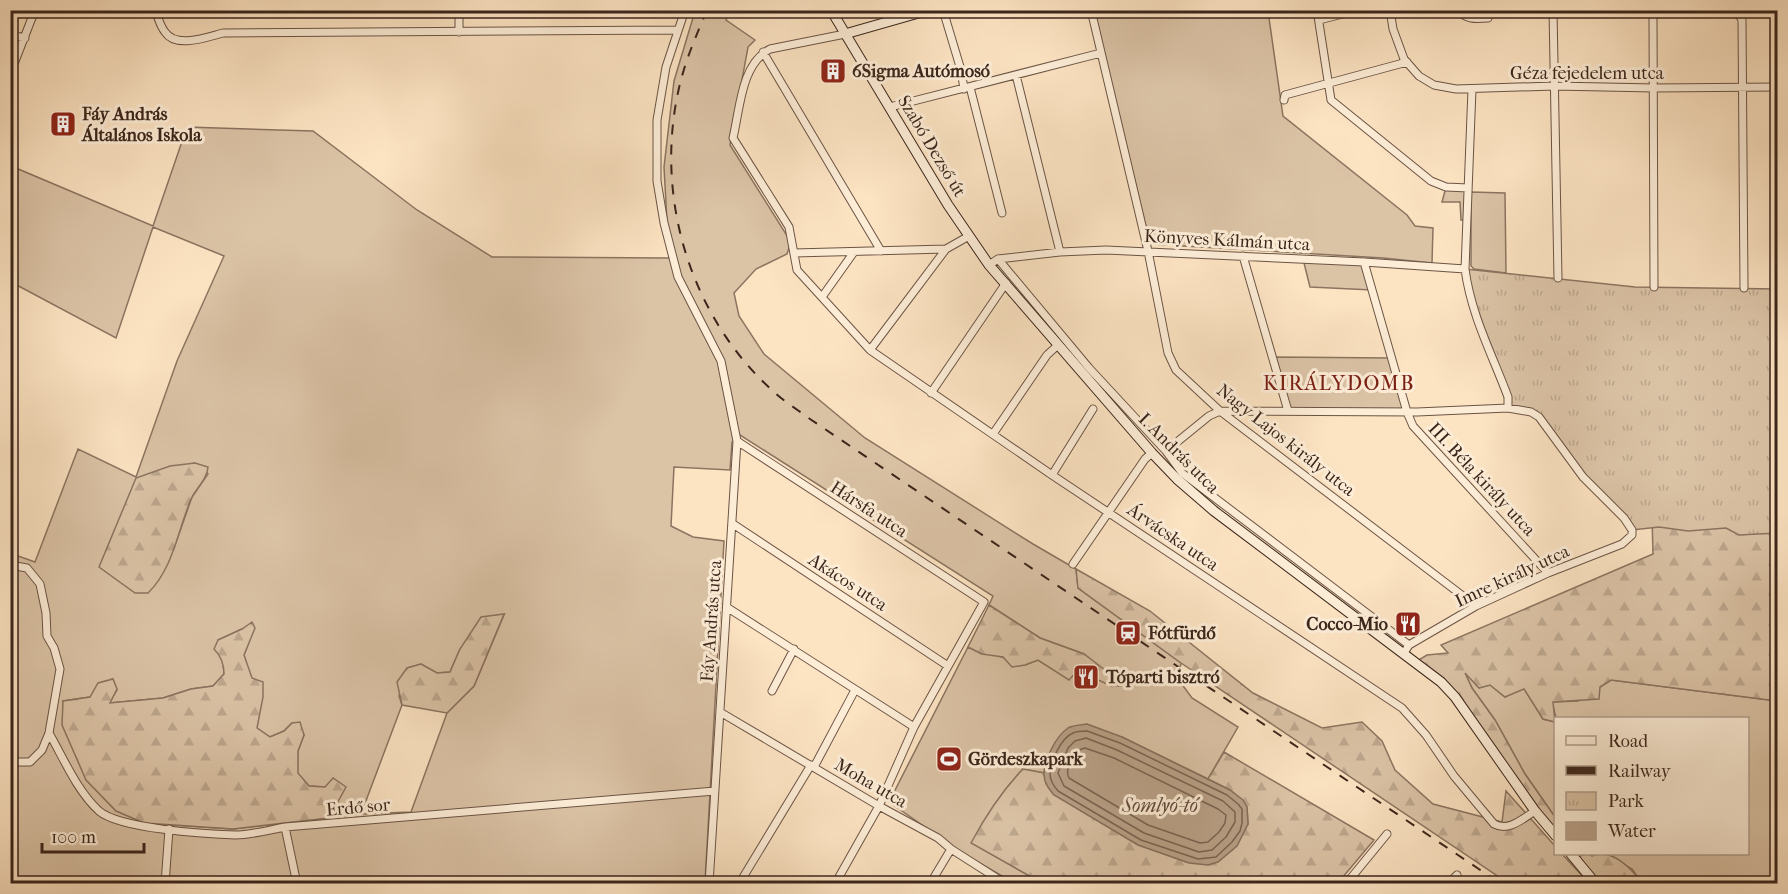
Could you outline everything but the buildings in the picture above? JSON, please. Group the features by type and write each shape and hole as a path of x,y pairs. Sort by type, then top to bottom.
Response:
{"main road":[{"name":"Szabó Dezső út","path":"831,10 969,237 989,265"},
{"path":"845,34 929,10"},
{"name":"I. András utca","path":"989,265 1177,479 1214,511 1407,649"},
{"path":"1407,649 1455,697 1535,811 1554,834"},
{"path":"1571,855 1596,884"}],"street":[{"path":"10,74 35,10"},
{"path":"155,10 165,34 177,41 223,33 677,30"},
{"path":"459,10 459,32"},
{"name":"Fáy András utca","path":"685,10 666,67 657,120 657,181 664,222 678,277 721,361 736,441 733,524 710,884"},
{"path":"943,10 1002,213"},
{"name":"Nagy Lajos király utca","path":"1091,10 1148,251 1168,352 1176,370 1220,411 1476,606"},
{"path":"1317,10 1331,100 1431,181 1446,187 1468,188"},
{"path":"1319,20 1358,10"},
{"name":"Géza fejedelem utca","path":"1390,10 1393,29 1407,62 1419,76 1434,85 1456,89 1554,86 1778,87"},
{"path":"1458,10 1470,19 1488,18"},
{"path":"1553,10 1558,278"},
{"path":"1654,287 1653,17 1657,12 1662,11 1704,11 1734,12 1742,20 1744,288"},
{"path":"845,34 763,52 881,251"},
{"path":"10,35 25,38"},
{"name":"Árvácska utca","path":"763,52 747,75 733,138 789,227 797,270 870,350 1052,475 1402,708 1426,735 1454,776 1494,824 1509,827 1535,811"},
{"path":"890,107 1101,53"},
{"path":"1284,100 1285,95 1407,62"},
{"path":"1016,75 1060,252"},
{"path":"1166,451 1209,416 1220,411 1407,412 1508,408 1508,397 1468,295 1465,269 1472,89"},
{"path":"870,350 946,249 969,237"},
{"path":"794,253 946,249"},
{"name":"Könyves Kálmán utca","path":"989,265 998,259 1060,252 1148,251 1465,269"},
{"path":"822,297 854,252"},
{"path":"1244,256 1288,411"},
{"name":"I. András utca","path":"998,259 1089,368 1166,451 1182,473 1407,649"},
{"name":"III. Béla király utca","path":"1364,262 1413,426 1548,573"},
{"path":"932,393 1006,283"},
{"path":"993,434 1047,355 1058,345"},
{"name":"Imre király utca","path":"1407,649 1476,606 1548,573 1622,544 1632,535 1632,530 1620,513 1583,477 1539,417 1531,412 1508,408"},
{"path":"1052,475 1093,409"},
{"name":"Hársfa utca","path":"736,441 984,602 948,666"},
{"path":"1072,564 1145,459 1152,453"},
{"name":"Akácos utca","path":"733,524 948,666"},
{"path":"10,565 27,568 40,584 46,613 47,636 54,648 60,669 49,733 42,750 30,762 10,762"},
{"path":"728,609 914,727"},
{"path":"772,691 794,649"},
{"path":"835,884 879,806 914,727 948,666"},
{"path":"739,884 812,766 855,690"},
{"name":"Moha utca","path":"720,712 879,806 938,838 951,849 1006,884"},
{"name":"Erdő sor","path":"49,733 80,788 99,811 115,820 169,830 237,835 285,827 715,791"},
{"path":"285,827 297,884"},
{"path":"165,884 169,830"},
{"path":"1346,884 1387,834"},
{"path":"930,884 951,849"},
{"path":"1448,884 1456,875"}],"green space":[{"path":"695,11 730,11 726,20 755,40 748,47 730,145 791,242 787,254 756,269 734,293 739,316 764,354 865,438 1076,569 1078,588 1181,663 1178,679 1192,698 1238,727 1208,779 1122,737 1046,763 1044,773 1023,769 995,804 972,843 1042,883 1014,883 964,854 889,802 968,647 982,654 993,654 1025,665 1038,660 1069,679 1077,671 1111,686 1099,667 1084,654 1040,638 989,605 993,596 740,435 732,442 730,470 674,467 671,526 693,537 724,541 705,883 11,883 10,553 35,562 78,449 136,477 177,361 224,256 153,227 116,338 11,282 11,166 153,226 187,127 313,131 417,210 492,257 669,258 664,167 674,81","holes":["194,463 208,474 192,497 173,551","504,615 474,686 447,713 411,812 361,814 402,705 399,696 407,668 421,664 437,673 450,672 460,649","242,629 249,642 244,655 258,709 257,728 270,737 284,731 292,723 304,735 298,751 297,773 309,786 325,787 329,818 233,829 144,823 63,701 90,697 112,679 117,690 109,703 163,698 191,689 213,686 224,674 218,640"]},
{"path":"1094,11 1268,11 1283,116 1407,215 1415,226 1433,228 1432,263 1150,244"},
{"path":"1446,187 1468,188 1468,220 1461,220 1460,202 1442,202"},
{"path":"1471,192 1505,193 1506,273 1474,269 1471,266"},
{"path":"1303,259 1364,262 1372,290 1310,287"},
{"path":"1465,269 1635,287 1777,289 1777,533 1739,535 1726,528 1688,531 1659,527 1632,530 1583,477 1539,417 1508,408 1488,350"},
{"path":"1777,311 1777,701 1611,680 1600,687 1599,699 1553,702 1554,722 1543,719 1524,689 1505,697 1490,685 1479,688 1465,673 1525,774 1554,816 1554,829 1455,694 1417,661 1427,655 1448,653 1441,645 1653,554 1652,517"},
{"path":"1273,357 1391,358 1407,412 1288,411"},
{"path":"195,463 208,467 207,472 191,499 169,561 148,593 135,593 99,567 136,478 170,466"},
{"path":"1076,569 1150,611 1253,693 1322,728 1362,722 1382,741 1395,770 1433,804 1502,822 1506,791 1554,845 1554,855 1563,855 1589,883 1508,883 1181,663 1078,588"},
{"path":"989,605 1040,638 1084,654 1118,680 1121,686 1109,684 1077,671 1069,680 1038,660 1012,667 1003,657 982,654 968,647"},
{"path":"504,614 474,686 447,713 402,705 397,682 407,668 421,664 437,673 450,672 460,649 481,617"},
{"path":"252,622 255,628 244,655 252,678 263,682 263,697 257,728 270,737 284,731 292,723 300,722 304,735 298,751 298,773 309,786 325,787 333,778 346,787 329,818 233,829 144,823 116,811 86,780 62,725 63,701 90,697 98,683 113,679 117,689 110,703 163,698 191,689 213,686 224,674 222,661 214,649 218,640"},
{"path":"1464,671 1479,688 1490,685 1505,697 1524,688 1543,719 1554,722 1554,816 1525,774 1495,720 1472,688"},
{"path":"1611,680 1777,701 1777,883 1642,883 1632,869 1608,855 1749,855 1749,717 1556,717 1552,702 1578,701"},
{"path":"1224,752 1374,840 1337,884 1042,883 971,843 995,804 1023,769 1044,773 1046,784 1248,824 1247,807 1230,790 1208,779"},
{"path":"1609,855 1614,857 1627,866 1642,883 1599,883 1579,860 1580,856"}],"water":[{"name":"Somlyó-tó","path":"1087,724 1122,737 1230,790 1243,800 1247,807 1248,824 1237,846 1218,862 1208,865 1189,863 1138,845 1054,795 1046,783 1044,774 1052,749 1068,728"}],"railway":[{"path":"707,10 681,78 672,129 671,171 676,212 686,253 700,292 720,328 745,362 774,392 810,419 1501,884"}],"place":[{"name":"6Sigma Autómosó","path":"833,71"},
{"name":"Fáy András Általános Iskola","path":"63,124"},
{"name":"Cocco-Mio","path":"1408,624"},
{"name":"Fótfürdő","path":"1128,633"},
{"name":"Tóparti bisztró","path":"1086,677"},
{"name":"Gördeszkapark","path":"949,759"}],"district":[{"name":"KIRÁLYDOMB","path":"1339,383"}]}
